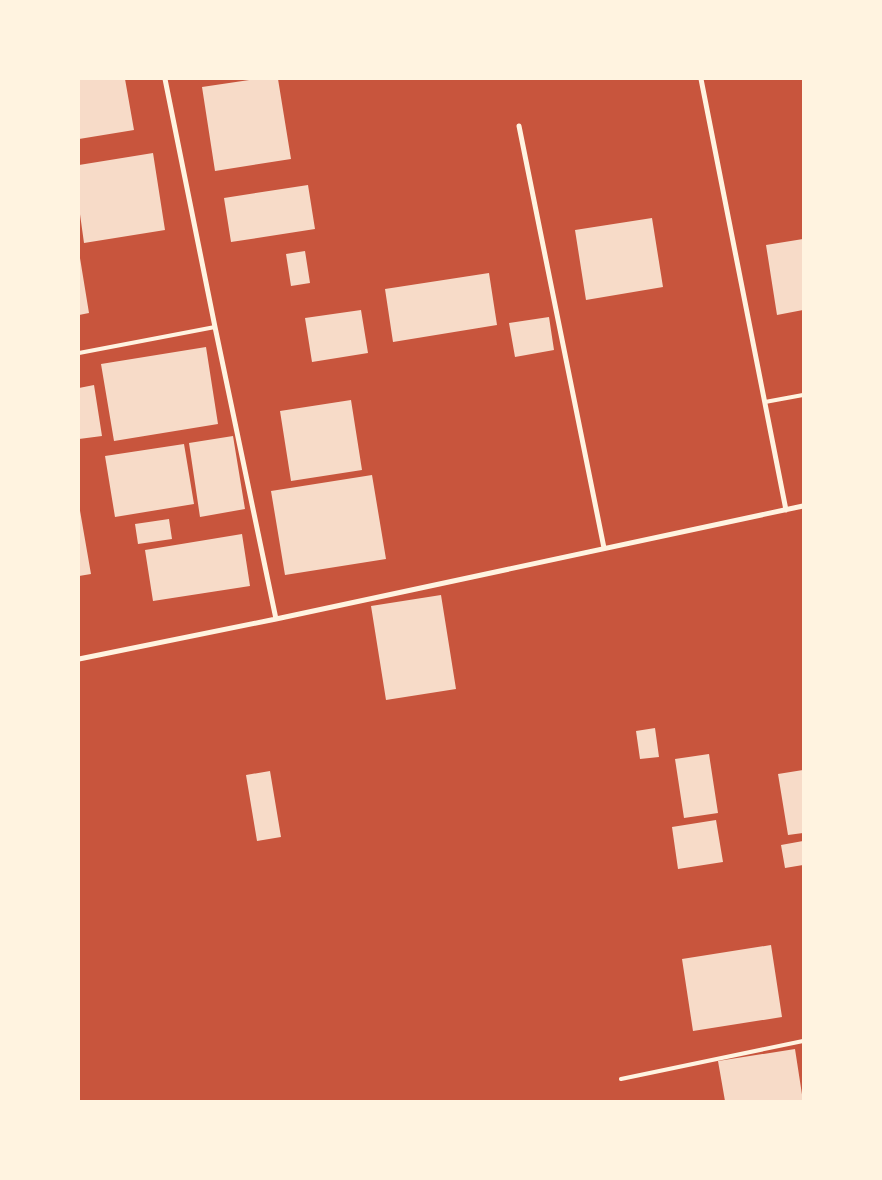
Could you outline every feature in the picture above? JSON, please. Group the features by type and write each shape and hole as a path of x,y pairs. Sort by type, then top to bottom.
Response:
{"street":[{"path":"165,79 276,619"},
{"path":"700,79 786,510"},
{"path":"519,126 604,548"},
{"path":"79,659 276,619 803,506"}],"lane":[{"path":"79,353 215,327"},
{"path":"765,402 803,395"},
{"path":"621,1079 803,1042"}],"building":[{"path":"79,79 125,79 134,130 79,139"},
{"path":"256,79 278,79 291,159 215,171 202,87"},
{"path":"153,153 165,230 84,243 79,207 79,165"},
{"path":"308,185 315,229 231,242 224,198"},
{"path":"652,218 663,287 586,300 575,230"},
{"path":"803,239 803,310 777,315 766,245"},
{"path":"305,251 310,283 291,286 286,254"},
{"path":"79,252 89,313 79,315"},
{"path":"489,273 497,325 393,342 385,289"},
{"path":"361,310 368,353 312,362 305,318"},
{"path":"549,317 554,350 515,357 509,323"},
{"path":"206,347 218,424 114,441 101,364"},
{"path":"94,385 102,436 79,439 79,388"},
{"path":"351,400 362,470 291,481 280,411"},
{"path":"233,436 245,509 200,517 189,443"},
{"path":"184,444 194,504 115,517 105,456"},
{"path":"372,475 386,559 285,575 271,491"},
{"path":"79,505 91,574 79,576"},
{"path":"169,519 172,539 138,544 135,524"},
{"path":"242,534 250,586 153,601 145,550"},
{"path":"441,595 456,689 386,700 371,606"},
{"path":"655,728 659,757 640,759 636,731"},
{"path":"709,754 718,813 684,818 675,759"},
{"path":"803,770 803,833 788,835 778,774"},
{"path":"270,771 281,837 257,841 246,775"},
{"path":"716,820 723,862 678,869 672,827"},
{"path":"803,841 803,865 785,868 781,845"},
{"path":"771,945 782,1017 693,1031 682,959"},
{"path":"795,1049 803,1101 725,1101 718,1061"}]}
